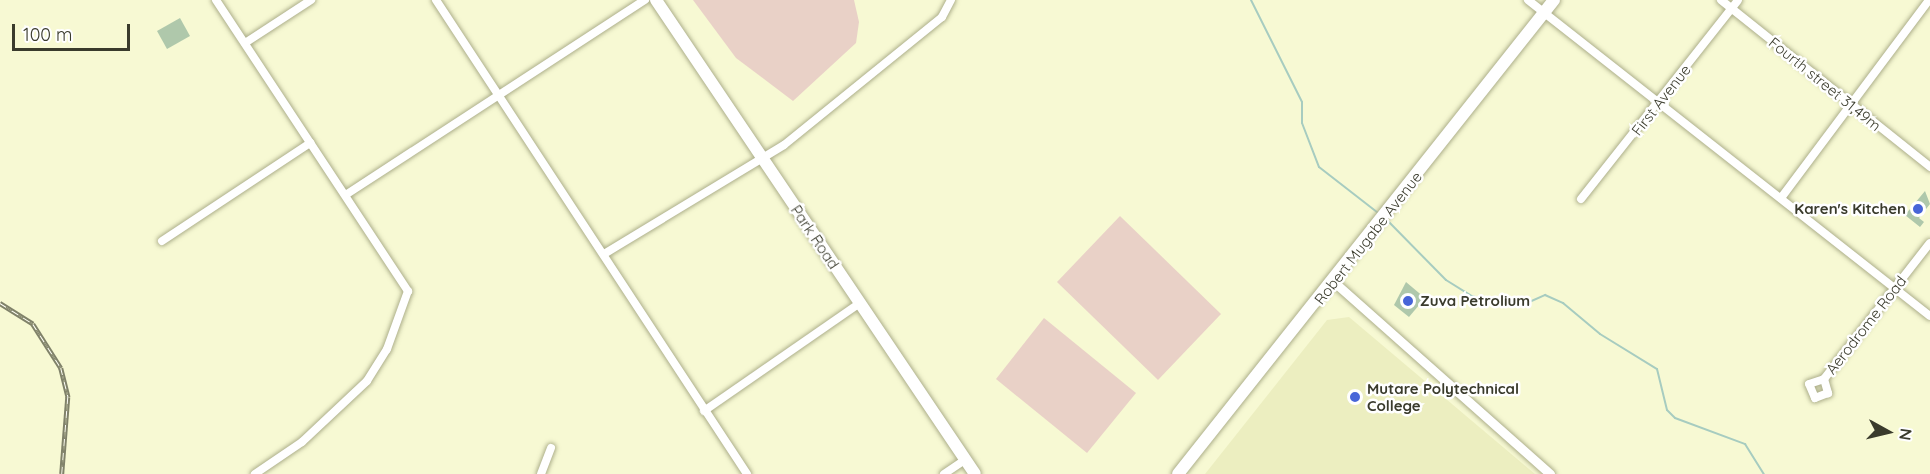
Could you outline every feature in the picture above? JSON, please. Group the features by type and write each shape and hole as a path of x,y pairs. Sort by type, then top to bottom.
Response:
{"highway":[{"name":"Park Road","path":"656,0 975,474"},
{"name":"Robert Mugabe Avenue","path":"1178,474 1334,282 1554,0"}],"street":[{"path":"216,0 406,286 406,303 387,349 356,395 302,442 255,474"},
{"path":"245,43 312,0"},
{"path":"436,0 747,474"},
{"path":"347,194 500,97 645,0"},
{"path":"604,254 760,155 784,145 942,18 951,0"},
{"path":"1528,0 1662,102 1930,316"},
{"name":"Fourth street 31,49m","path":"1721,0 1930,167"},
{"name":"First Avenue","path":"1581,199 1662,102 1738,0"},
{"path":"1781,198 1929,0"},
{"path":"162,241 310,143"},
{"name":"Aerodrome Road","path":"1824,379 1930,243"},
{"path":"1334,282 1550,474"},
{"path":"704,411 860,303"},
{"path":"541,474 551,448"},
{"path":"944,474 965,460"}],"shaded area":[{"path":"693,0 854,0 859,22 856,43 793,101 736,58"},
{"path":"1120,216 1221,314 1158,380 1057,282"},
{"name":"Mutare Polytechnical College","path":"1349,317 1535,474 1205,474 1327,320"},
{"path":"1044,318 1136,393 1087,453 996,379"}],"building":[{"path":"180,18 190,36 167,49 157,31"},
{"name":"Karen's Kitchen","path":"1925,191 1930,204 1919,218 1924,222 1920,227 1905,215"},
{"name":"Zuva Petrolium","path":"1406,282 1425,298 1409,317 1394,305"}],"waterway":[{"path":"1251,0 1302,102 1302,123 1319,167 1378,213"},
{"path":"1385,218 1446,280 1472,296 1501,305 1527,303 1545,295 1563,303 1600,334 1657,369 1667,410 1675,418 1745,444 1764,474"}],"railway":[{"path":"0,303 33,324 61,368 68,397 62,474"}],"place":[{"name":"Karen's Kitchen","path":"1918,209"},
{"name":"Zuva Petrolium","path":"1408,301"},
{"name":"Mutare Polytechnical College","path":"1355,397"}]}
